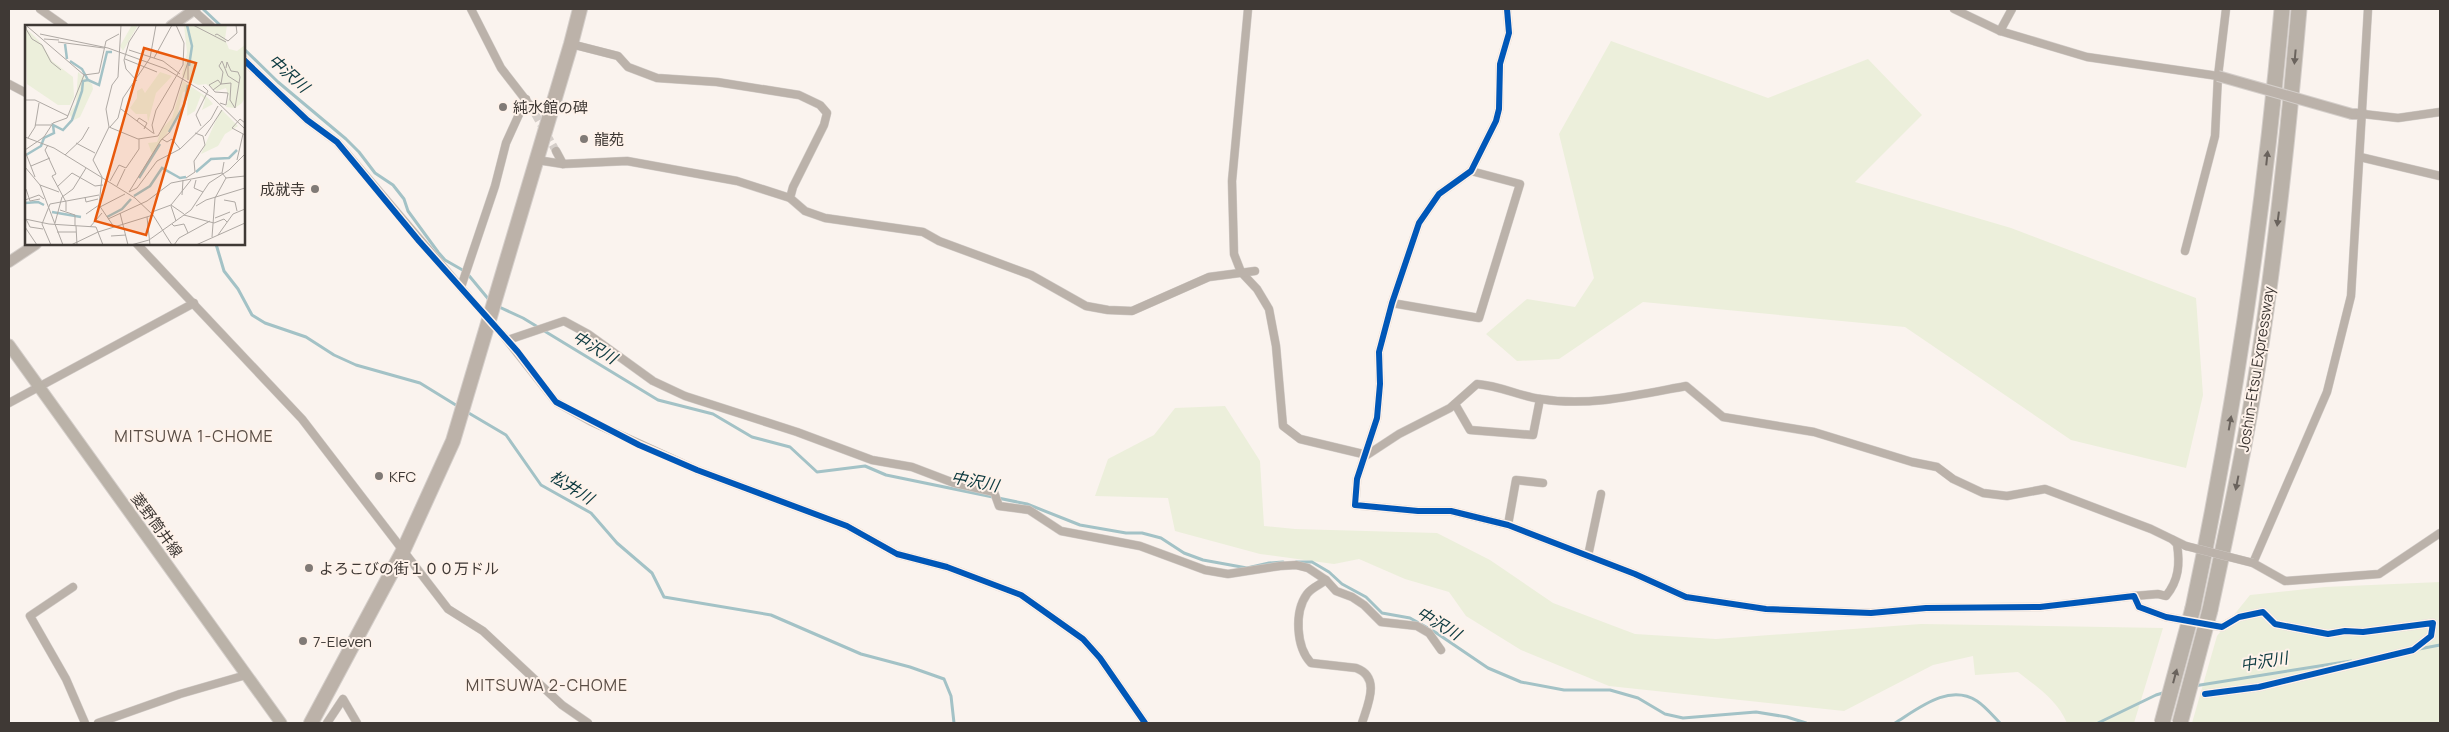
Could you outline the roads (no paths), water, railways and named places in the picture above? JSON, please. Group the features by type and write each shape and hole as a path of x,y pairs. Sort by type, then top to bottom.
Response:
{"highway":[{"path":"310,723 404,551 453,441 580,9"},
{"name":"Joshin-Etsu Expressway","path":"2162,723 2193,608 2240,360 2264,184 2282,9"},
{"name":"Joshin-Etsu Expressway","path":"2180,723 2210,610 2240,464 2262,341 2282,185 2300,9"}],"main road":[{"name":"菱野筒井線","path":"9,345 281,723"}],"street":[{"path":"40,9 63,25"},
{"path":"172,25 194,9 210,25"},
{"path":"471,9 500,68 532,108"},
{"path":"1248,9 1232,181 1234,254 1241,272 1257,289 1269,309 1276,346 1283,426 1300,439 1367,455 1399,434 1455,404 1477,384 1496,386 1540,399 1589,402 1617,397 1649,395 1686,386 1723,417 1814,432 1912,462 1938,467 1953,479 1983,493 2007,496 2045,490 2151,529 2186,546 2254,564 2285,581 2380,574 2440,533"},
{"path":"1507,9 1509,33 1500,64 1499,109 1496,121 1471,171 1439,194 1419,223 1392,303 1379,352 1380,384 1377,418 1367,455 1357,479 1355,505 1418,511 1451,511 1508,525 1686,596 1766,609 1871,613 1926,608 2040,607 2134,596 2158,594 2166,596 2172,589 2180,566 2178,544 2151,529"},
{"path":"1954,9 2000,31 2087,57 2218,76 2352,114 2398,118 2440,112"},
{"path":"2000,31 2012,9"},
{"path":"2185,251 2215,136 2218,76 2226,9"},
{"path":"2254,564 2327,392 2351,296 2368,9"},
{"path":"571,44 618,56 628,67 657,78 717,82 798,95 820,105 827,113 824,125 793,187 790,198"},
{"path":"245,61 276,93 313,126 338,142 468,296"},
{"path":"9,84 25,92"},
{"path":"461,287 495,186 506,143 526,99"},
{"path":"556,151 563,164"},
{"path":"2360,157 2440,176"},
{"path":"537,160 563,164 627,161 737,182 790,198 805,211 825,218 923,232 939,241 1031,275 1086,306 1108,310 1132,311 1209,277 1255,271"},
{"path":"1392,303 1479,318 1520,184 1471,171"},
{"path":"9,262 34,245"},
{"path":"138,245 302,419 448,609 483,632 562,705 588,723"},
{"path":"9,403 194,303"},
{"path":"1145,723 1100,658 1083,639 1021,595 947,567 897,554 847,526 697,470 592,422 556,402 505,338 564,322 588,334 653,381 685,396 797,432 872,460 912,467 954,483 994,492 999,506 1029,510 1060,531 1140,546 1205,570 1240,573 1296,565 1308,568 1326,580 1336,591 1352,597 1364,605 1381,622 1417,626 1429,633 1440,650"},
{"path":"1455,404 1470,430 1533,435 1540,399"},
{"path":"1508,525 1516,480 1543,483"},
{"path":"1588,556 1601,494"},
{"path":"1326,580 1308,593 1301,605 1298,628 1301,646 1305,657 1311,663 1356,668 1363,670 1370,678 1372,686 1362,723"},
{"path":"73,587 30,616 66,679 85,723"},
{"path":"2134,596 2139,607 2166,617 2222,628 2239,617 2264,612 2275,624 2328,634 2345,631 2363,632 2433,623 2431,636 2413,650 2260,687 2205,694"},
{"path":"98,723 180,694 246,675"},
{"path":"327,723 343,699 357,723"}],"waterway":[{"name":"中沢川","path":"203,9 220,25"},
{"name":"中沢川","path":"245,50 278,82 346,139 375,173 393,185 404,199 408,211 438,252 445,260 466,272 490,301"},
{"name":"松井川","path":"216,245 224,271 238,289 252,315 265,323 306,337 334,355 356,365 420,383 459,407"},
{"name":"中沢川","path":"497,306 523,318 658,400 713,414 752,437 790,447 817,472 865,466 886,475 1027,504 1080,525 1126,533 1142,533 1161,538 1184,553 1203,560 1247,568 1283,562"},
{"name":"松井川","path":"467,412 506,435 541,485 591,513 617,543 652,573 664,597 771,615 861,654 910,667 944,679 951,696 954,723"},
{"name":"中沢川","path":"1296,562 1312,562 1329,572 1342,584 1366,597 1382,613 1410,618 1435,632 1488,668 1521,682 1564,690 1610,690 1638,698 1665,714 1683,718 1756,712 1787,717 1806,723"},
{"name":"中沢川","path":"2419,649 2440,645"},
{"name":"中沢川","path":"2194,686 2351,661"},
{"name":"中沢川","path":"2098,723 2166,692"},
{"name":"中沢川","path":"1895,723 1924,705 1945,696 1956,695 1966,696 1977,701 2000,723"}],"tunnel":[{"path":"529,103 556,151"},
{"path":"468,296 503,335"}],"place":[{"name":"純水館の碑","path":"503,107"},
{"name":"龍苑","path":"584,139"},
{"name":"成就寺","path":"315,189"},
{"name":"KFC","path":"379,476"},
{"name":"よろこびの街１００万ドル","path":"309,568"},
{"name":"7-Eleven","path":"303,641"}],"district":[{"name":"MITSUWA 1-CHOME","path":"194,436"},
{"name":"MITSUWA 2-CHOME","path":"547,685"}]}
